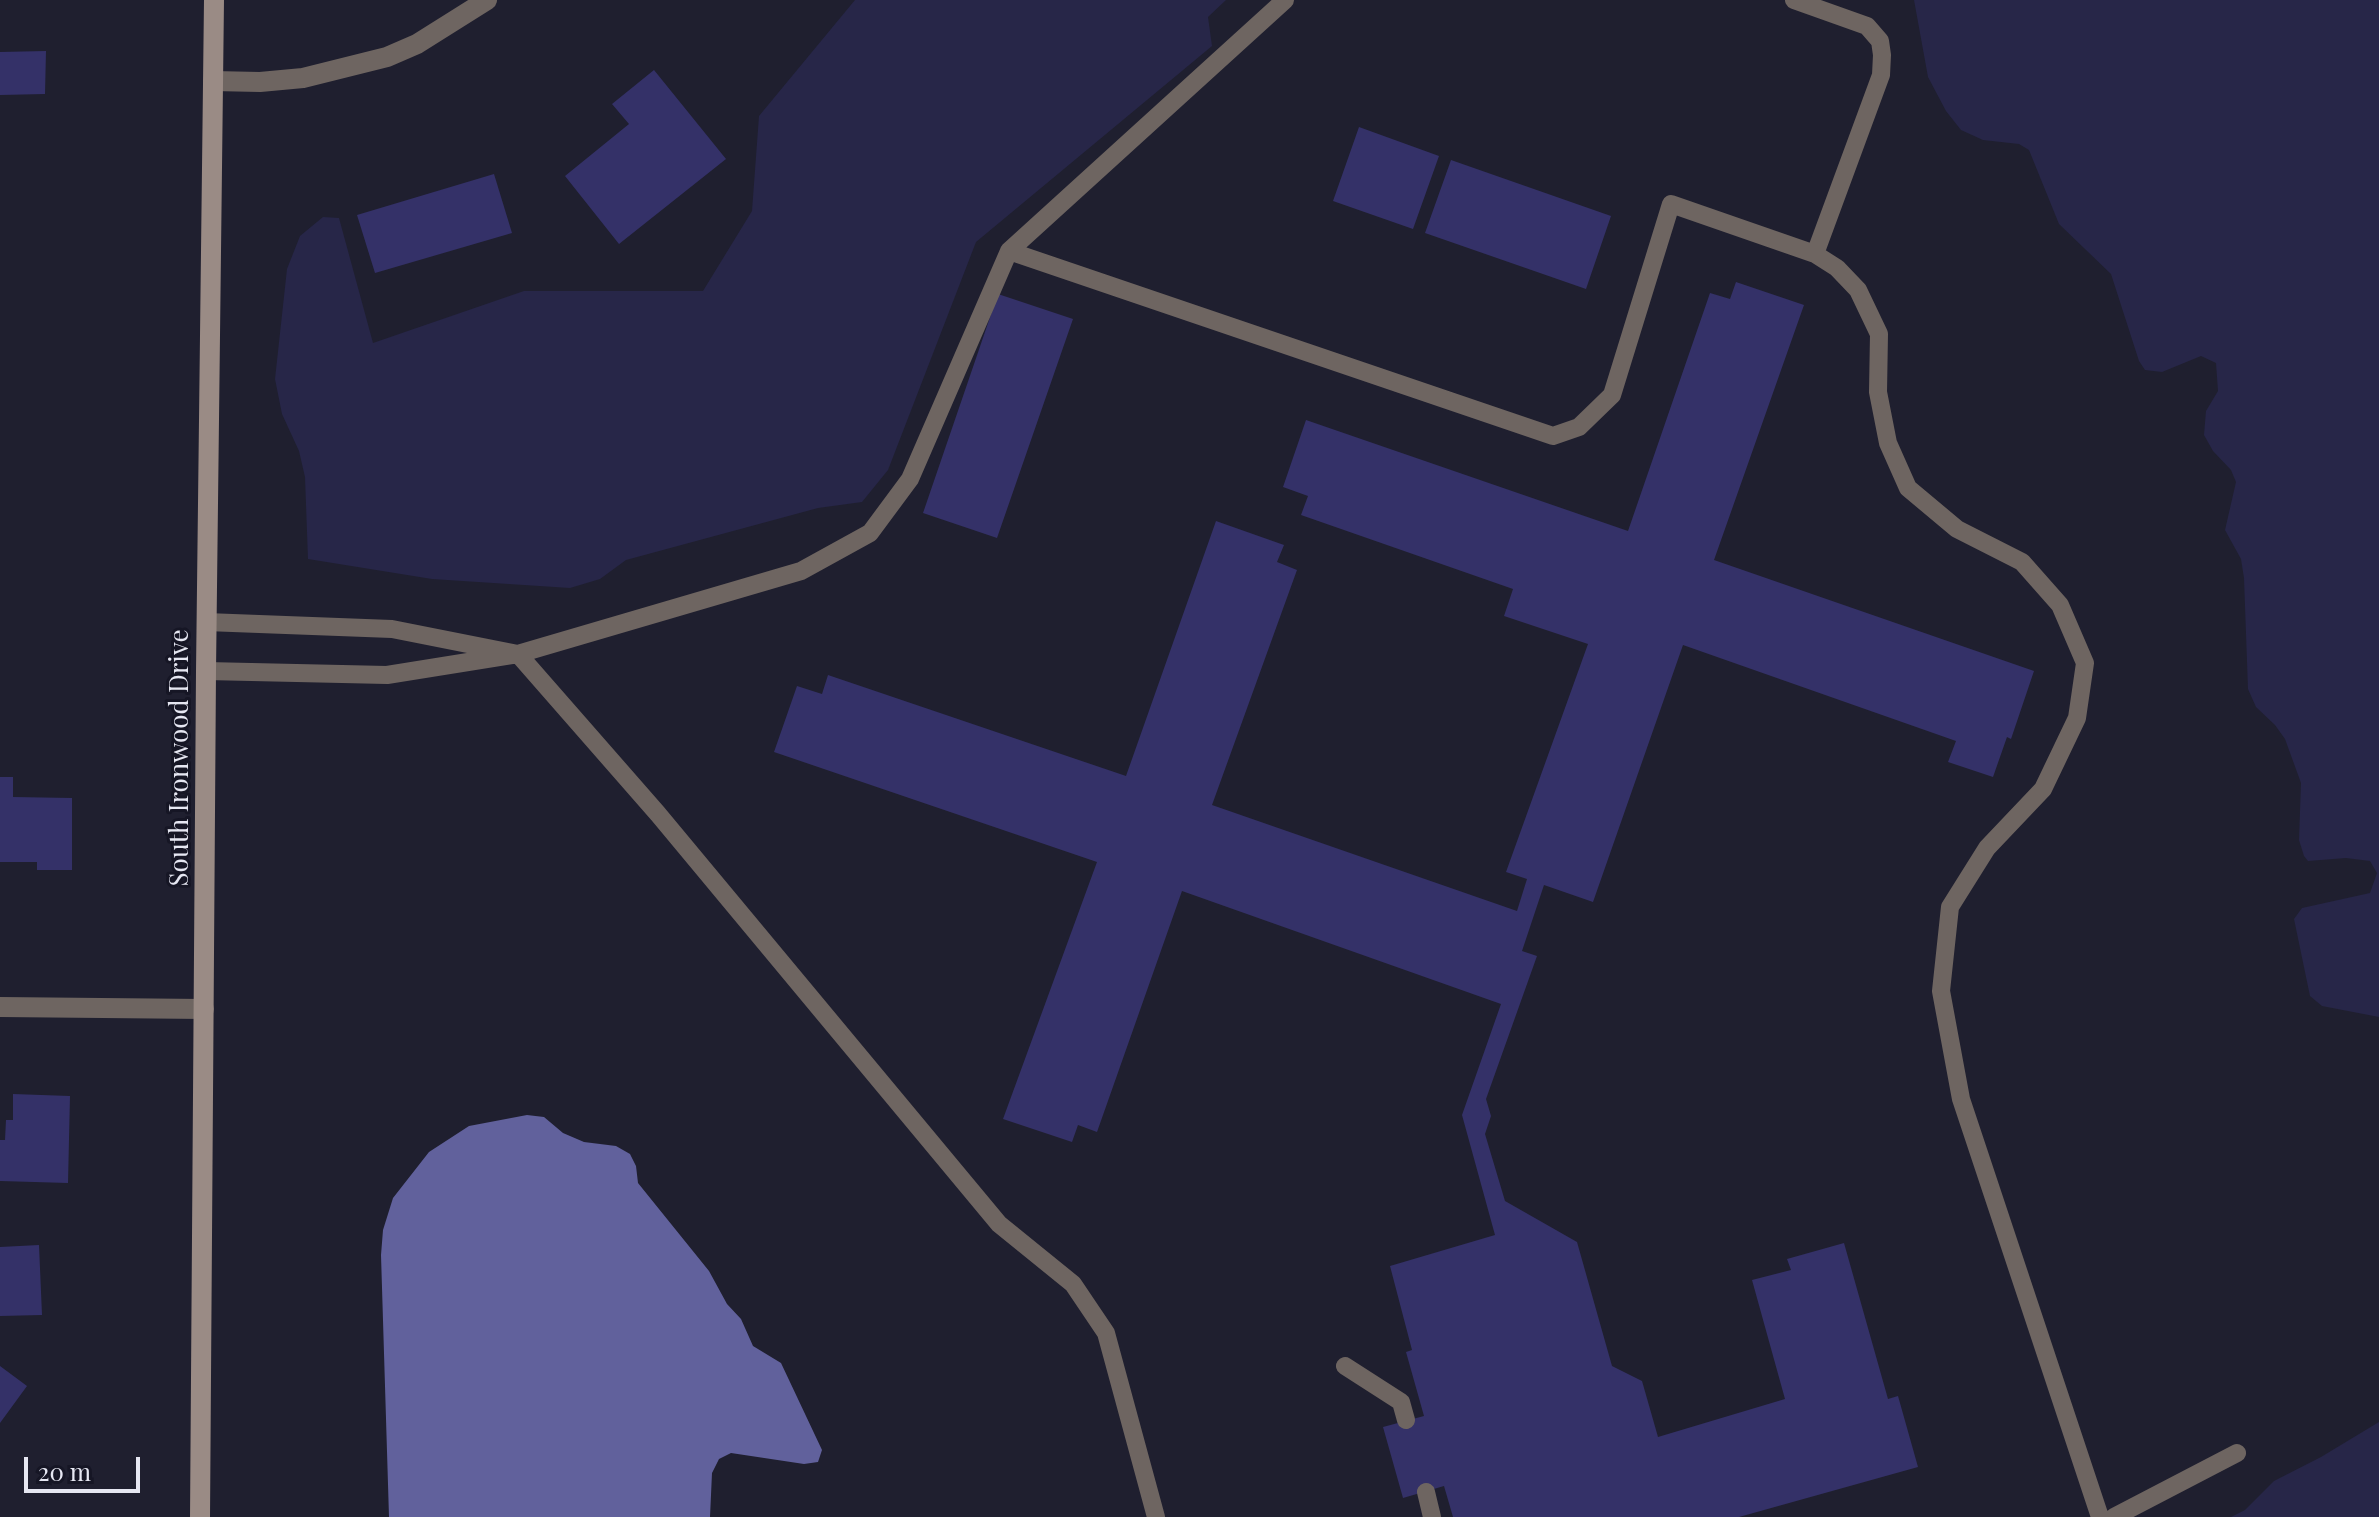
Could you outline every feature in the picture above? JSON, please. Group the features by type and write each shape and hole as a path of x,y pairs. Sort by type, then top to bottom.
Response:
{"main road":[{"name":"South Ironwood Drive","path":"200,1517 214,0"}],"street":[{"path":"213,81 260,82 303,78 387,57 417,44 487,0"},
{"path":"0,1007 204,1009"}],"lane":[{"path":"206,671 387,675 518,654 801,571 870,533 910,479 1009,251 1285,0"},
{"path":"1794,0 1867,26 1880,41 1882,55 1881,75 1815,254"},
{"path":"1009,251 1553,436 1579,427 1612,395 1671,204 1815,254 1837,268 1858,290 1879,334 1878,392 1885,430 1908,488 1957,529 2022,562 2060,605 2085,663 2077,718 2043,789 1987,848 1950,907 1941,991 1961,1099 2100,1517"},
{"path":"206,622 392,629 518,654 658,814 999,1224 1073,1284 1106,1333 1156,1517"},
{"path":"1345,1366 1401,1402 1406,1420"},
{"path":"2114,1517 2237,1453"},
{"path":"1426,1492 1432,1517"}],"shaded area":[{"path":"855,0 1226,0 1208,17 1212,46 976,242 888,470 862,502 818,508 626,560 600,579 570,588 432,579 308,559 305,477 299,451 282,414 275,379 287,269 300,236 323,217 339,218 373,343 524,291 703,291 752,211 759,116"},
{"path":"1914,0 2379,0 2379,1017 2322,1006 2310,996 2294,919 2302,908 2370,893 2377,873 2370,861 2346,858 2308,861 2304,856 2299,840 2301,783 2285,739 2256,707 2248,689 2244,578 2241,559 2225,530 2236,482 2231,470 2213,451 2204,435 2206,411 2218,391 2216,363 2201,356 2162,372 2145,370 2139,361 2111,274 2059,224 2029,150 2019,144 1983,140 1961,130 1946,111 1928,77"},
{"path":"527,1115 544,1117 563,1133 584,1142 616,1146 630,1154 636,1166 638,1183 709,1271 727,1304 741,1319 753,1346 781,1363 822,1450 818,1462 804,1464 731,1453 719,1459 712,1473 710,1517 389,1517 381,1255 383,1230 393,1198 429,1152 469,1126"},
{"path":"2379,1422 2379,1517 2231,1517 2245,1510 2274,1481"}],"building":[{"path":"46,51 45,94 0,95 0,52"},
{"path":"654,70 726,159 619,244 565,176 629,124 612,104"},
{"path":"1359,127 1439,156 1413,229 1333,201"},
{"path":"1451,160 1611,216 1586,289 1425,233"},
{"path":"494,174 512,233 375,273 357,215"},
{"path":"1736,282 1804,305 1714,560 2034,671 2011,739 2007,737 1993,777 1948,762 1956,741 1683,645 1593,902 1544,885 1522,951 1537,956 1486,1099 1491,1116 1485,1134 1505,1201 1577,1242 1612,1366 1642,1381 1658,1437 1785,1399 1752,1280 1791,1270 1787,1259 1844,1243 1888,1399 1898,1396 1918,1467 1739,1517 1453,1517 1444,1486 1403,1498 1383,1427 1424,1416 1406,1352 1412,1350 1390,1266 1495,1235 1462,1115 1501,1004 1182,891 1097,1132 1078,1125 1072,1142 1003,1119 1097,862 774,752 797,686 822,694 828,675 1126,776 1216,521 1284,545 1277,562 1297,570 1212,805 1517,911 1527,879 1506,872 1588,644 1504,616 1513,589 1301,515 1308,496 1283,487 1306,420 1628,531 1710,293 1730,299"},
{"path":"998,294 1073,319 997,538 923,513"},
{"path":"0,777 13,777 13,797 72,798 72,870 37,870 37,862 0,862"},
{"path":"13,1094 70,1096 68,1183 0,1181 0,1140 5,1140 6,1120 13,1120"},
{"path":"39,1245 42,1315 0,1316 0,1247"},
{"path":"0,1366 27,1386 0,1423"}]}
